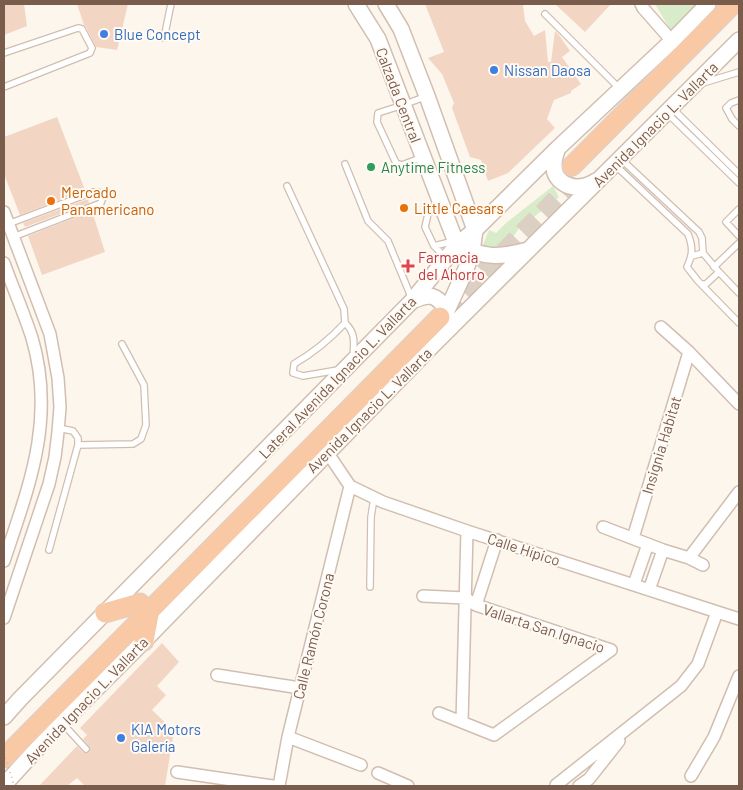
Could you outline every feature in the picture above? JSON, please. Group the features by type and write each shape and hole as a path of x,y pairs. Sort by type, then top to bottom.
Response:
{"highway":[{"name":"Avenida Ignacio L. Vallarta","path":"584,173 733,4"},
{"name":"Avenida Ignacio L. Vallarta","path":"584,173 739,14"},
{"name":"Avenida Ignacio L. Vallarta","path":"4,741 145,606 440,312"},
{"name":"Avenida Ignacio L. Vallarta","path":"4,758 145,606"},
{"path":"104,613 145,606 144,641"}],"street":[{"name":"Calzada Central","path":"356,4 378,39 456,243"},
{"name":"Calzada Central","path":"386,4 401,29 475,230"},
{"path":"641,4 672,41"},
{"name":"Lateral Avenida Ignacio L. Vallarta","path":"104,613 412,301 456,243 475,230 708,4"},
{"name":"Avenida Ignacio L. Vallarta","path":"9,785 62,723 327,452 529,250 584,173 618,162 737,46"},
{"path":"558,148 554,170 563,183 569,186 585,186 584,173"},
{"path":"4,212 50,334 58,378 60,407 55,458 49,484 4,618"},
{"path":"429,349 440,312 466,269 472,252 475,230"},
{"path":"456,243 472,252 490,256 501,256 529,250"},
{"path":"4,263 32,339 40,380 41,407 36,457 4,561"},
{"path":"412,301 430,295 439,300 440,312"},
{"path":"661,327 739,404"},
{"name":"Insignia Habitat","path":"633,538 688,352"},
{"name":"Calle Hípico","path":"327,452 350,486 383,502 739,619"},
{"path":"36,457 55,458"},
{"name":"Calle Ramón Corona","path":"279,786 288,737 350,486"},
{"path":"689,558 739,492"},
{"path":"603,527 689,558 703,565"},
{"name":"Vallarta San Ignacio","path":"462,722 467,531"},
{"name":"Vallarta San Ignacio","path":"476,605 497,540"},
{"path":"634,584 648,544"},
{"path":"649,590 663,550"},
{"name":"Vallarta San Ignacio","path":"422,596 465,598 476,605 611,650 494,735 439,713"},
{"path":"557,786 681,686 698,664 717,612"},
{"path":"4,717 104,613"},
{"path":"217,675 300,688"},
{"path":"691,776 714,737 739,676"},
{"path":"579,786 589,779 632,725"},
{"path":"288,737 361,764"},
{"path":"177,772 273,786"},
{"path":"378,773 408,786"}],"lane":[{"path":"164,38 171,4"},
{"path":"545,14 620,89"},
{"path":"4,53 78,28 82,29 92,48 90,53 4,87"},
{"path":"694,86 739,72"},
{"path":"423,157 402,165 396,163 376,122 378,113 427,96"},
{"path":"739,100 731,103 726,108 732,119 739,126"},
{"path":"670,110 739,174"},
{"path":"670,110 739,183"},
{"path":"618,162 698,232 702,238 703,252 716,270 739,293"},
{"path":"618,162 688,234 691,242 692,256 687,267 739,323"},
{"path":"345,164 368,222 388,241 412,301"},
{"path":"287,186 344,309 345,323 351,329 354,342 349,365 303,376 293,373 294,364 332,337 345,323"},
{"path":"8,224 92,192 99,192 103,197 101,203 13,237"},
{"path":"441,203 428,214 424,227 434,246 446,258"},
{"path":"739,209 726,222 739,236"},
{"path":"434,246 456,243"},
{"path":"701,284 706,284 739,243"},
{"path":"692,256 703,252"},
{"path":"78,445 133,444 140,439 146,425 144,385 122,344"},
{"path":"49,550 78,445 78,438 72,431 58,428"},
{"path":"370,587 371,517 374,498"},
{"path":"62,723 86,749"}],"path":[{"path":"4,753 9,785"}],"green space":[{"path":"655,4 703,4 673,34"},
{"path":"553,186 559,197 529,221 522,224 513,237 515,238 503,250 482,247 489,230 496,233"}],"building":[{"path":"4,4 24,4 27,26 4,35"},
{"name":"Blue Concept","path":"77,4 128,4 117,50 96,47 84,25"},
{"path":"425,4 523,4 525,21 534,36 545,30 548,62 551,62 555,31 570,51 562,57 581,84 571,93 554,100 547,119 555,128 508,173 488,181 481,160 470,157 452,108 454,103 442,74 428,58 444,52"},
{"path":"555,4 611,4 585,32"},
{"path":"57,117 85,190 20,215 4,174 4,137"},
{"path":"88,199 89,203 25,227 23,223"},
{"path":"92,211 105,252 42,275 28,236"},
{"path":"162,643 179,662 157,686 166,695 152,710 174,731 165,786 85,786 77,778 67,786 39,786 77,746 84,753 89,752 90,748 83,739 87,735 80,728"}],"tunnel":[{"path":"444,312 581,174"}],"place":[{"name":"Blue Concept","path":"104,34"},
{"name":"Nissan Daosa","path":"494,70"},
{"name":"Anytime Fitness","path":"371,167"},
{"name":"Mercado Panamericano","path":"51,201"},
{"name":"Little Caesars","path":"404,208"},
{"name":"Farmacia del Ahorro","path":"408,266"},
{"name":"KIA Motors Galería","path":"121,738"}]}
